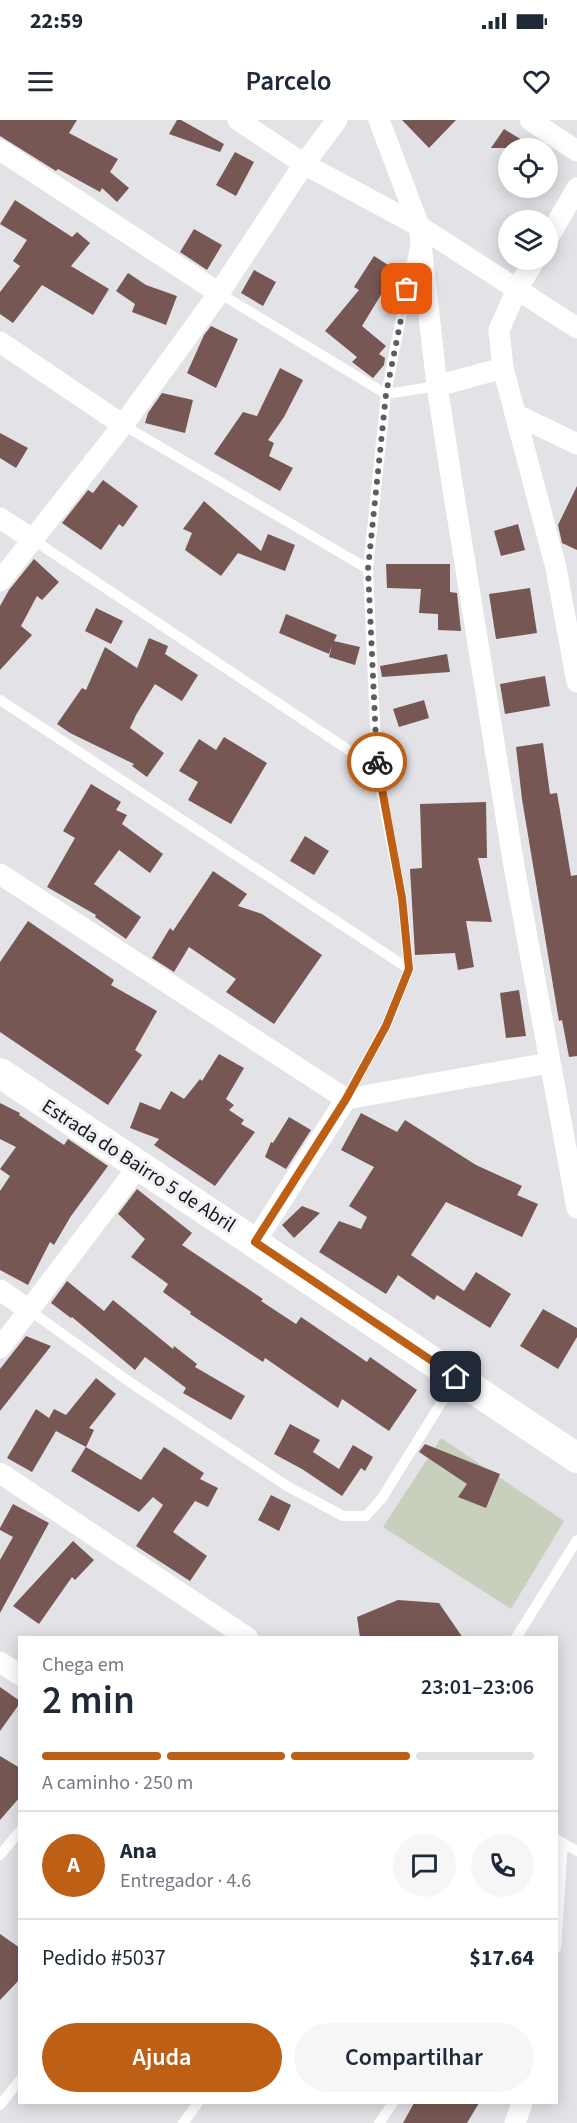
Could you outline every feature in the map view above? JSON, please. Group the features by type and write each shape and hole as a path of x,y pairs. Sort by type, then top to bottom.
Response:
{"street":[{"path":"238,120 304,164 419,226 577,328"},
{"path":"0,581 123,425 219,293 304,164 337,120"},
{"path":"379,120 419,226 437,386 510,843 577,1208"},
{"path":"530,120 577,151"},
{"path":"0,150 219,293"},
{"path":"558,221 577,188"},
{"path":"529,270 517,289 499,330 503,368 571,616 577,682"},
{"path":"0,342 123,425"},
{"path":"437,386 503,368"},
{"path":"515,414 577,444"},
{"path":"0,518 32,539"},
{"path":"0,874 346,1099 549,1063"},
{"name":"Estrada do Bairro 5 de Abril","path":"0,1073 577,1458"},
{"path":"255,1242 346,1099"},
{"path":"0,1348 138,1167"},
{"path":"0,1290 29,1310"},
{"path":"0,1473 245,1636"},
{"path":"0,1662 18,1674"},
{"path":"515,2123 522,2104"}],"lane":[{"path":"346,1099 386,1026 409,969 402,898 377,769 368,569 386,394 419,226"},
{"path":"219,293 386,394 437,386"},
{"path":"123,425 368,569"},
{"path":"32,539 377,769"},
{"path":"0,700 409,969"},
{"path":"29,1310 134,1385 277,1480 343,1516 366,1516 382,1498 456,1377"},
{"path":"517,1636 577,1540"},
{"path":"0,1855 18,1833"},
{"path":"558,1895 560,1842 577,1851"},
{"path":"0,2105 18,2082"},
{"path":"183,2123 197,2104"},
{"path":"379,2123 392,2104"}],"green space":[{"path":"441,1438 564,1521 511,1609 383,1527"}],"building":[{"path":"0,120 77,120 69,133 118,159 110,172 129,188 117,202 102,188 100,192 58,169 56,171 0,136"},
{"path":"177,120 181,120 224,144 220,152 169,134"},
{"path":"402,120 456,120 429,148"},
{"path":"504,129 519,138 498,138 498,148 491,148"},
{"path":"235,152 254,162 236,196 216,185"},
{"path":"15,200 72,237 77,232 90,243 71,266 109,289 93,315 42,285 13,323 0,314 0,292 20,266 13,261 27,240 0,224"},
{"path":"194,229 222,245 207,270 180,252"},
{"path":"374,256 396,270 362,326 386,346 379,354 385,358 384,365 373,378 352,362 357,357 325,331 359,290 354,287"},
{"path":"254,270 276,282 263,306 241,293"},
{"path":"128,273 146,285 177,296 166,325 132,312 135,304 116,291"},
{"path":"211,326 238,339 216,388 187,373 204,335"},
{"path":"280,368 303,380 284,417 268,440 274,443 269,456 293,468 280,491 214,454 243,412 257,416"},
{"path":"162,393 193,400 185,433 145,423 148,413"},
{"path":"0,433 28,448 16,468 0,458"},
{"path":"103,480 138,506 123,527 119,524 101,550 62,523 88,490 93,493"},
{"path":"577,486 577,550 562,543 558,525"},
{"path":"204,501 261,551 268,534 295,545 285,571 238,553 221,576 185,550 192,533 183,529"},
{"path":"518,524 525,550 501,556 494,531"},
{"path":"34,559 59,582 42,600 37,596 21,626 32,635 0,670 0,606 9,590"},
{"path":"386,564 450,564 450,592 457,593 461,631 438,630 438,614 419,613 421,589 387,588"},
{"path":"530,588 537,633 496,639 489,594"},
{"path":"96,608 123,621 111,644 85,631"},
{"path":"286,614 337,635 334,641 360,647 355,665 329,657 332,645 329,654 279,633"},
{"path":"149,638 168,646 165,654 198,675 182,701 155,684 136,715 130,728 164,753 147,777 132,766 134,764 70,733 57,724 82,688 86,690 105,647 137,668"},
{"path":"447,654 450,672 382,677 380,666"},
{"path":"545,676 550,706 505,714 500,684"},
{"path":"424,700 429,718 399,727 393,709"},
{"path":"224,737 267,763 231,824 188,800 198,782 179,771 199,739 216,750"},
{"path":"543,743 550,794 557,793 571,876 577,875 577,1056 569,1057 562,1020 559,1021 522,799 516,747"},
{"path":"91,784 121,802 116,810 127,815 122,824 163,854 150,873 119,850 94,884 141,917 126,939 95,917 96,915 47,887 75,838 63,831"},
{"path":"486,802 487,858 478,858 492,922 466,921 474,967 458,970 455,953 415,955 410,869 422,868 420,804"},
{"path":"305,836 329,851 314,875 290,861"},
{"path":"213,871 247,894 238,906 262,914 322,955 274,1024 226,992 236,979 189,947 174,972 152,958 170,928 173,931"},
{"path":"28,921 114,980 111,985 157,1011 135,1050 142,1055 108,1105 0,1032 0,962"},
{"path":"519,990 526,1036 506,1038 500,993"},
{"path":"219,1054 244,1068 226,1099 234,1105 229,1110 244,1120 241,1124 255,1132 215,1186 154,1145 159,1139 130,1128 140,1102 160,1110 171,1091 184,1099 200,1079 202,1081"},
{"path":"0,1103 20,1113 19,1115 64,1145 68,1139 108,1166 71,1216 54,1245 50,1242 28,1285 0,1270 0,1191 10,1176 0,1169 16,1147 0,1139"},
{"path":"361,1113 397,1132 405,1120 476,1165 522,1186 517,1195 538,1204 522,1237 446,1202 411,1255 464,1291 476,1272 511,1294 490,1328 437,1295 434,1300 398,1275 386,1294 319,1252 339,1221 361,1229 367,1217 349,1206 374,1167 341,1150"},
{"path":"289,1117 311,1130 286,1169 265,1157 271,1142 273,1143"},
{"path":"137,1189 192,1233 182,1245 296,1324 301,1317 367,1362 370,1357 417,1390 389,1431 342,1399 338,1408 265,1358 263,1362 190,1314 191,1312 163,1292 168,1284 131,1257 145,1239 118,1214"},
{"path":"302,1206 320,1213 294,1238 282,1225"},
{"path":"67,1281 104,1311 113,1300 173,1349 174,1346 197,1364 195,1367 245,1396 231,1420 183,1393 186,1388 145,1357 135,1370 72,1317 51,1303"},
{"path":"543,1309 577,1328 577,1337 558,1369 520,1346"},
{"path":"26,1336 51,1346 0,1411 0,1369"},
{"path":"96,1378 116,1394 89,1428 94,1430 86,1447 56,1431 32,1472 7,1458 36,1409 49,1418 54,1409 66,1415"},
{"path":"290,1424 320,1440 313,1452 339,1469 353,1445 373,1457 365,1471 361,1468 342,1496 302,1469 274,1454"},
{"path":"425,1444 500,1474 486,1508 458,1497 467,1484 419,1452"},
{"path":"86,1447 141,1480 164,1447 204,1473 200,1479 218,1488 208,1507 195,1501 173,1532 207,1556 190,1581 136,1546 163,1505 153,1497 139,1512 71,1471"},
{"path":"271,1495 291,1505 279,1531 258,1520"},
{"path":"13,1504 49,1523 0,1613 0,1560 13,1537 0,1528"},
{"path":"73,1541 94,1560 75,1580 72,1577 39,1624 13,1606"},
{"path":"398,1600 439,1603 462,1636 360,1636 357,1617"},
{"path":"0,1687 18,1700 18,1706 0,1731"},
{"path":"0,1756 18,1767 18,1799 0,1820"},
{"path":"0,1934 18,1947 18,1981 0,2000"},
{"path":"413,2104 478,2104 467,2123 403,2123"}],"way so far":[{"path":"377,762 368,569 386,394 407,289"}],"route":[{"path":"377,762 402,898 409,969 386,1026 346,1099 255,1242 456,1377"}]}
